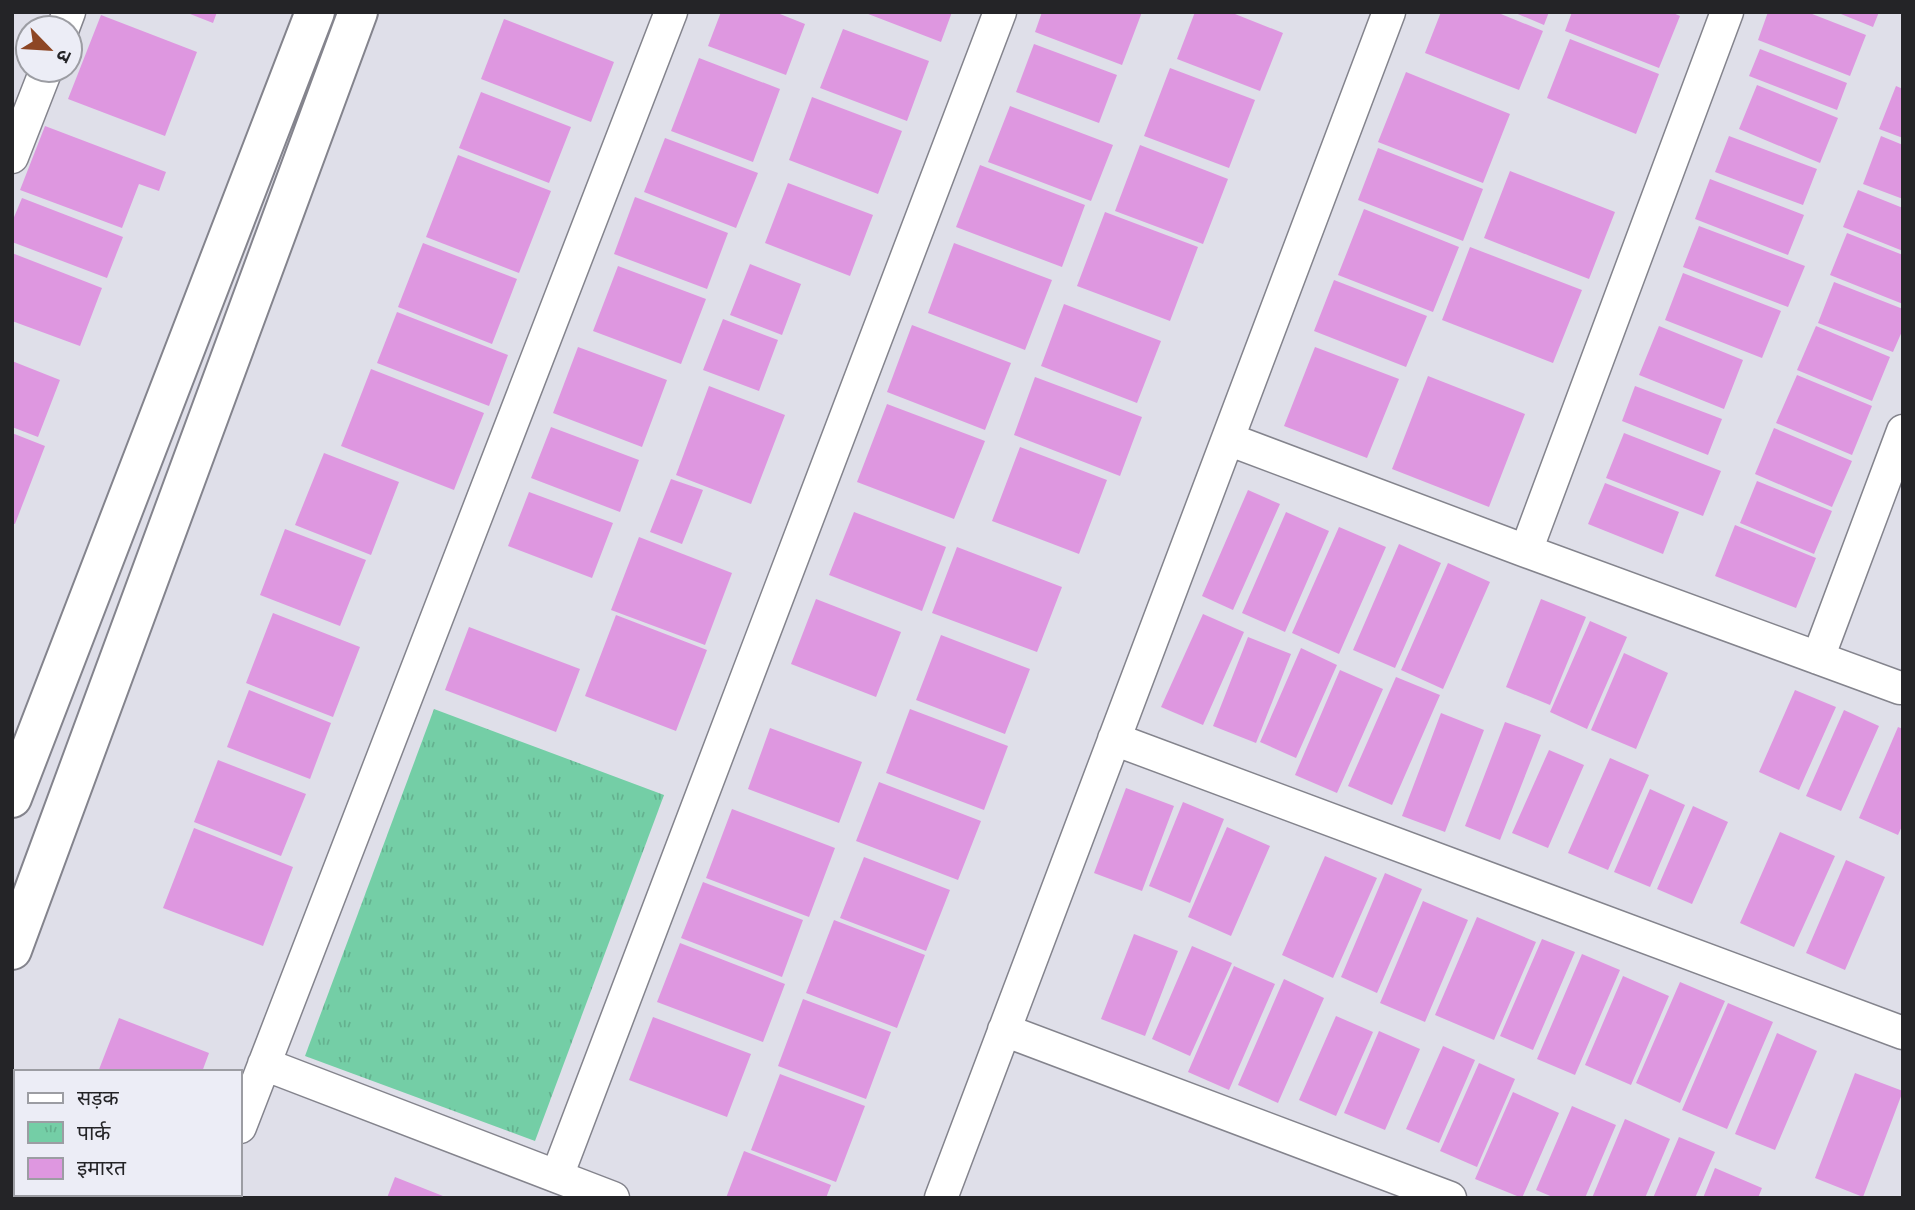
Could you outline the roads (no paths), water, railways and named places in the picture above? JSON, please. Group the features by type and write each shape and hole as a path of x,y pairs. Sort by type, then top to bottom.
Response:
{"main road":[{"path":"12,798 315,12"},
{"path":"13,944 358,12"}],"street":[{"path":"242,1122 671,12"},
{"path":"557,1176 1000,12"},
{"path":"941,1198 1388,12"},
{"path":"1526,551 1727,12"},
{"path":"12,157 41,84"},
{"path":"1818,658 1903,431"},
{"path":"1228,439 1526,551 1903,687"},
{"path":"1114,739 1903,1033"},
{"path":"1004,1030 1450,1198"},
{"path":"264,1064 613,1198"}]}
